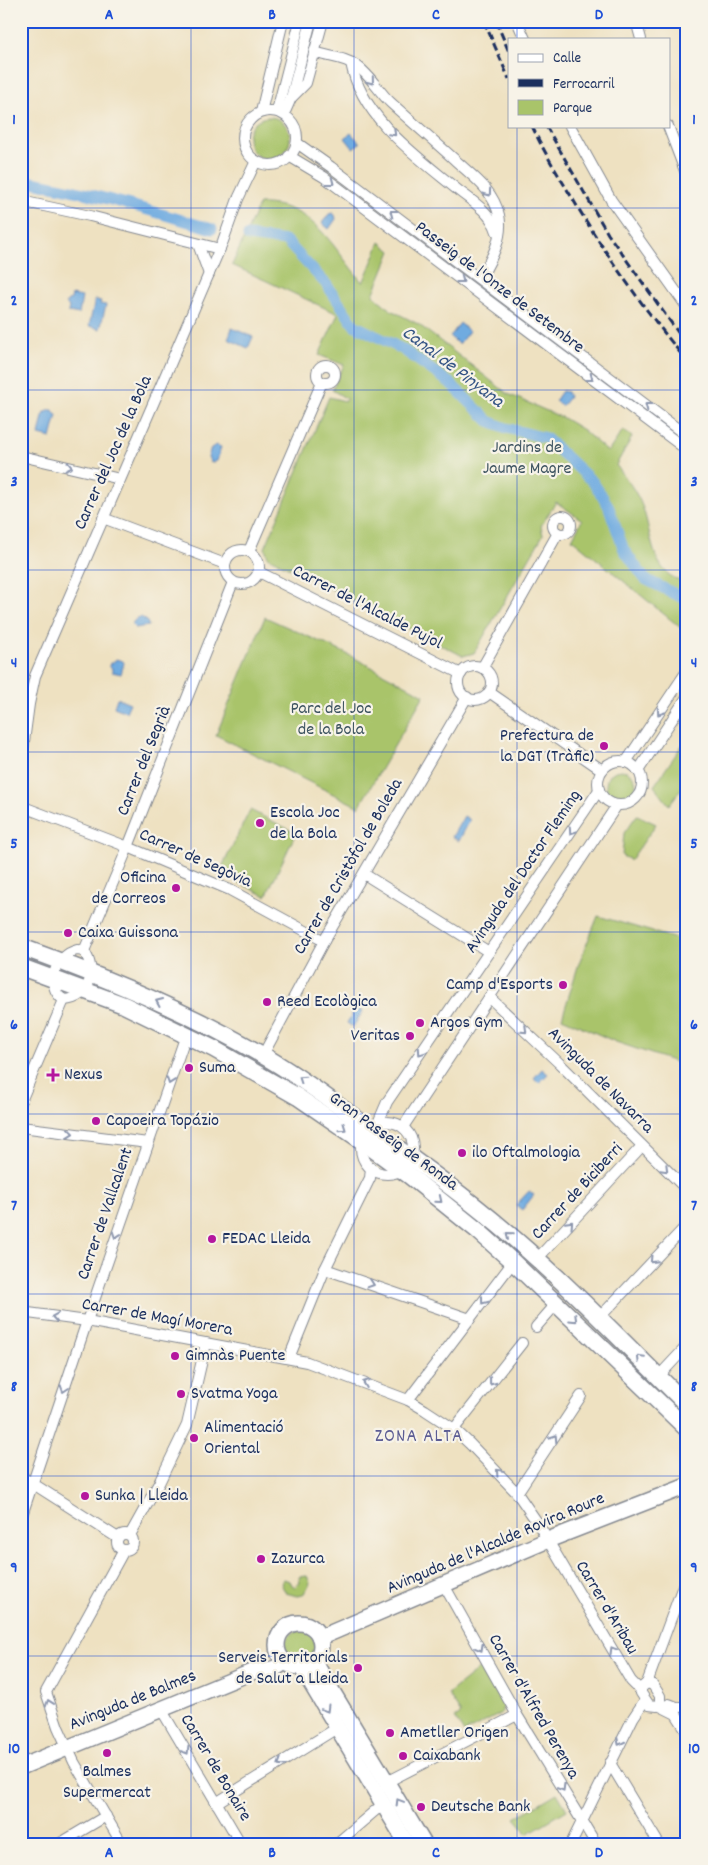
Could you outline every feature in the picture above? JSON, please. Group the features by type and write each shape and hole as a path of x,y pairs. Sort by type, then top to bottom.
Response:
{"main road":[{"name":"Gran Passeig de Ronda","path":"21,947 131,990 202,1022 302,1078 370,1131"},
{"name":"Gran Passeig de Ronda","path":"21,967 124,1005 186,1035 396,1145 406,1164 557,1303 687,1430"},
{"name":"Gran Passeig de Ronda","path":"406,1164 475,1206 599,1318 687,1405"},
{"name":"Avinguda de l'Alcalde Rovira Roure","path":"319,1636 548,1540 687,1486"},
{"path":"301,1623 310,1626 319,1636 321,1649 308,1664 293,1666 282,1656 278,1643 281,1634 285,1629 294,1624 301,1623"},
{"name":"Avinguda de Balmes","path":"21,1767 259,1669 261,1663 282,1656"},
{"path":"308,1664 337,1728 407,1844"},
{"path":"308,1664 387,1782 424,1844"}],"street":[{"path":"261,112 283,21"},
{"path":"280,113 300,21"},
{"path":"291,98 311,21"},
{"path":"280,113 291,98 306,83 323,21"},
{"path":"517,21 525,38"},
{"path":"636,21 641,38"},
{"path":"314,52 351,62 361,70 390,102 484,186 494,201 499,216 498,238 491,259 480,279"},
{"path":"351,62 354,77 363,96 385,125 428,165 491,218 498,238"},
{"path":"261,112 280,113 295,126 297,143 290,156 282,162 273,165 256,161 244,148 242,139 247,122 261,112"},
{"path":"571,128 611,200 687,307"},
{"path":"669,128 687,176"},
{"name":"Passeig de l'Onze de Setembre","path":"297,143 332,167 687,436"},
{"name":"Passeig de l'Onze de Setembre","path":"290,156 324,177 687,450"},
{"name":"Carrer del Joc de la Bola","path":"21,764 26,696 220,249 238,199 256,161"},
{"path":"21,201 90,216 220,249"},
{"path":"198,244 209,274"},
{"path":"249,551 322,382"},
{"path":"21,456 120,479"},
{"path":"103,518 225,564"},
{"path":"482,668 558,533"},
{"path":"239,550 249,551 257,557 260,567 259,572 248,583 238,584 233,582 227,574 225,564 227,559 239,550"},
{"name":"Carrer de l'Alcalde Pujol","path":"259,572 460,674"},
{"name":"Carrer del Segrià","path":"84,951 128,847 233,582"},
{"path":"478,666 482,668 492,680 489,692 481,698 467,698 458,687 460,674 468,667 478,666"},
{"path":"626,762 687,671"},
{"path":"489,692 602,770"},
{"path":"638,771 687,697"},
{"name":"Carrer de Cristòfol de Boleda","path":"263,1055 324,941 467,698"},
{"path":"612,762 626,762 633,765 638,771 642,785 637,796 631,802 617,805 606,800 598,790 598,780 602,770 612,762"},
{"name":"Avinguda del Doctor Fleming","path":"370,1131 385,1104 598,790"},
{"path":"403,1127 617,805"},
{"name":"Carrer de Segòvia","path":"21,806 128,847 230,890 324,941"},
{"path":"364,874 489,952"},
{"path":"78,950 84,951 90,963 90,983 77,997 64,1000 58,995 54,987 56,969 60,961 70,953 78,950"},
{"name":"Avinguda de Navarra","path":"489,997 559,1063 687,1190"},
{"path":"21,1101 64,1000"},
{"name":"Carrer de Vallcalent","path":"21,1518 86,1321 186,1035"},
{"path":"387,1122 403,1127 412,1142 412,1150 406,1164 391,1173 373,1173 363,1158 361,1150 370,1131 387,1122"},
{"path":"21,1127 148,1143"},
{"name":"Carrer de Biciberri","path":"537,1260 642,1146"},
{"path":"289,1358 324,1269 373,1173"},
{"path":"599,1318 687,1225"},
{"path":"408,1400 513,1262"},
{"path":"324,1269 470,1319"},
{"path":"536,1326 557,1303"},
{"name":"Carrer de Magí Morera","path":"21,1312 86,1321 289,1358 313,1364 408,1400 454,1430 490,1463 518,1493 548,1540"},
{"path":"130,1535 159,1483 187,1425 206,1343"},
{"path":"454,1430 522,1343"},
{"path":"658,1377 687,1346"},
{"path":"518,1493 581,1396"},
{"path":"21,1476 118,1538"},
{"path":"122,1534 130,1535 133,1539 133,1545 130,1549 124,1550 118,1546 118,1538 122,1534"},
{"name":"Carrer d'Aribau","path":"548,1540 631,1681 644,1687"},
{"path":"122,1844 67,1748 46,1692 124,1550"},
{"path":"571,1844 633,1718 645,1700 644,1687 687,1575"},
{"name":"Carrer d'Alfred Perenya","path":"444,1585 517,1715 596,1844"},
{"path":"644,1687 653,1685 659,1703 676,1714 687,1731"},
{"path":"645,1700 651,1706 659,1703 683,1708 687,1705"},
{"name":"Carrer de Bonaire","path":"161,1710 241,1844"},
{"path":"387,1782 517,1715"},
{"path":"216,1803 337,1728"},
{"path":"610,1763 659,1844"},
{"path":"336,1844 383,1804"},
{"path":"59,1844 106,1816"}],"green space":[{"path":"269,117 284,123 290,138 284,153 269,159 254,153 248,138 254,123"},
{"name":"Jardins de Jaume Magre","path":"259,204 278,205 294,210 307,219 320,229 363,283 380,242 391,251 373,295 391,310 418,324 508,394 563,418 583,430 608,452 623,430 632,437 616,465 640,501 658,561 665,571 674,578 687,583 687,633 572,539 582,520 556,502 541,526 543,535 474,653 463,656 268,557 265,548 329,397 345,401 347,399 332,390 344,365 319,355 338,314 232,265"},
{"name":"Parc del Joc de la Bola","path":"265,617 345,653 424,695 359,807 216,735"},
{"path":"687,738 687,781 669,805 654,786"},
{"path":"621,770 627,771 635,779 635,791 627,799 621,800 615,799 607,791 606,785 607,779 615,771"},
{"path":"250,810 296,833 266,896 219,873"},
{"path":"637,815 656,824 631,860 622,856 624,833"},
{"path":"598,916 687,942 687,1066 616,1042 562,1018 579,963"},
{"path":"307,1576 310,1583 303,1595 297,1596 286,1593 282,1586 283,1579 290,1581 295,1587 300,1583 299,1577"},
{"path":"300,1631 311,1635 315,1646 311,1657 300,1661 289,1657 285,1646 289,1635"},
{"path":"481,1667 505,1706 502,1709 502,1713 464,1733 455,1718 461,1714 448,1694"},
{"path":"557,1793 567,1810 527,1834 524,1832 526,1831 515,1818"}],"water":[{"path":"351,133 360,143 353,148 345,138"},
{"path":"333,213 336,219 329,229 322,223 329,214"},
{"path":"72,295 82,297 79,314 68,312 69,307 66,303 71,299"},
{"path":"95,300 101,301 100,304 106,305 100,329 89,326"},
{"path":"460,323 469,331 459,344 450,337"},
{"path":"232,328 253,337 248,348 228,339"},
{"path":"562,391 567,392 569,397 562,406 555,401"},
{"path":"53,410 57,415 51,438 39,435 44,412"},
{"path":"216,445 221,447 217,461 211,463 208,457 211,448"},
{"path":"21,519 23,524 30,525 28,537 21,535"},
{"path":"141,617 146,620 149,626 135,628 132,625 133,622"},
{"path":"116,659 124,663 121,674 112,672 112,668 109,666"},
{"path":"117,698 130,703 126,712 114,707"},
{"path":"464,816 470,820 459,841 452,837"},
{"path":"356,1007 363,1011 353,1027 347,1023"},
{"path":"542,1069 548,1074 539,1083 534,1078"},
{"path":"529,1191 534,1195 522,1210 516,1205"}],"waterway":[{"name":"Canal de Pinyana","path":"21,180 93,195 212,229"},
{"name":"Canal de Pinyana","path":"248,236 286,241 327,285 354,325 402,349 450,383 489,421 506,428 546,438 593,482 608,505 624,550 645,579 687,600"}],"railway":[{"path":"484,21 508,77"},
{"path":"496,21 508,50"},
{"path":"533,128 555,170 597,239 640,301 687,361"},
{"path":"547,128 608,234 687,345"}],"place":[{"name":"Prefectura de la DGT (Tràfic)","path":"604,746"},
{"name":"Escola Joc de la Bola","path":"260,823"},
{"name":"Oficina de Correos","path":"176,888"},
{"name":"Caixa Guissona","path":"68,933"},
{"name":"Camp d'Esports","path":"563,985"},
{"name":"Reed Ecològica","path":"267,1002"},
{"name":"Argos Gym","path":"420,1023"},
{"name":"Veritas","path":"410,1036"},
{"name":"Suma","path":"189,1068"},
{"name":"Nexus","path":"53,1075"},
{"name":"Capoeira Topázio","path":"96,1121"},
{"name":"ilo Oftalmologia","path":"462,1153"},
{"name":"FEDAC Lleida","path":"212,1239"},
{"name":"Gimnàs Puente","path":"175,1356"},
{"name":"Svatma Yoga","path":"181,1394"},
{"name":"Alimentació Oriental","path":"194,1438"},
{"name":"Sunka | Lleida","path":"85,1496"},
{"name":"Zazurca","path":"261,1559"},
{"name":"Serveis Territorials de Salut a Lleida","path":"358,1668"},
{"name":"Ametller Origen","path":"390,1733"},
{"name":"Balmes Supermercat","path":"107,1753"},
{"name":"Caixabank","path":"403,1756"},
{"name":"Deutsche Bank","path":"421,1807"}],"district":[{"name":"ZONA ALTA","path":"419,1437"}]}
